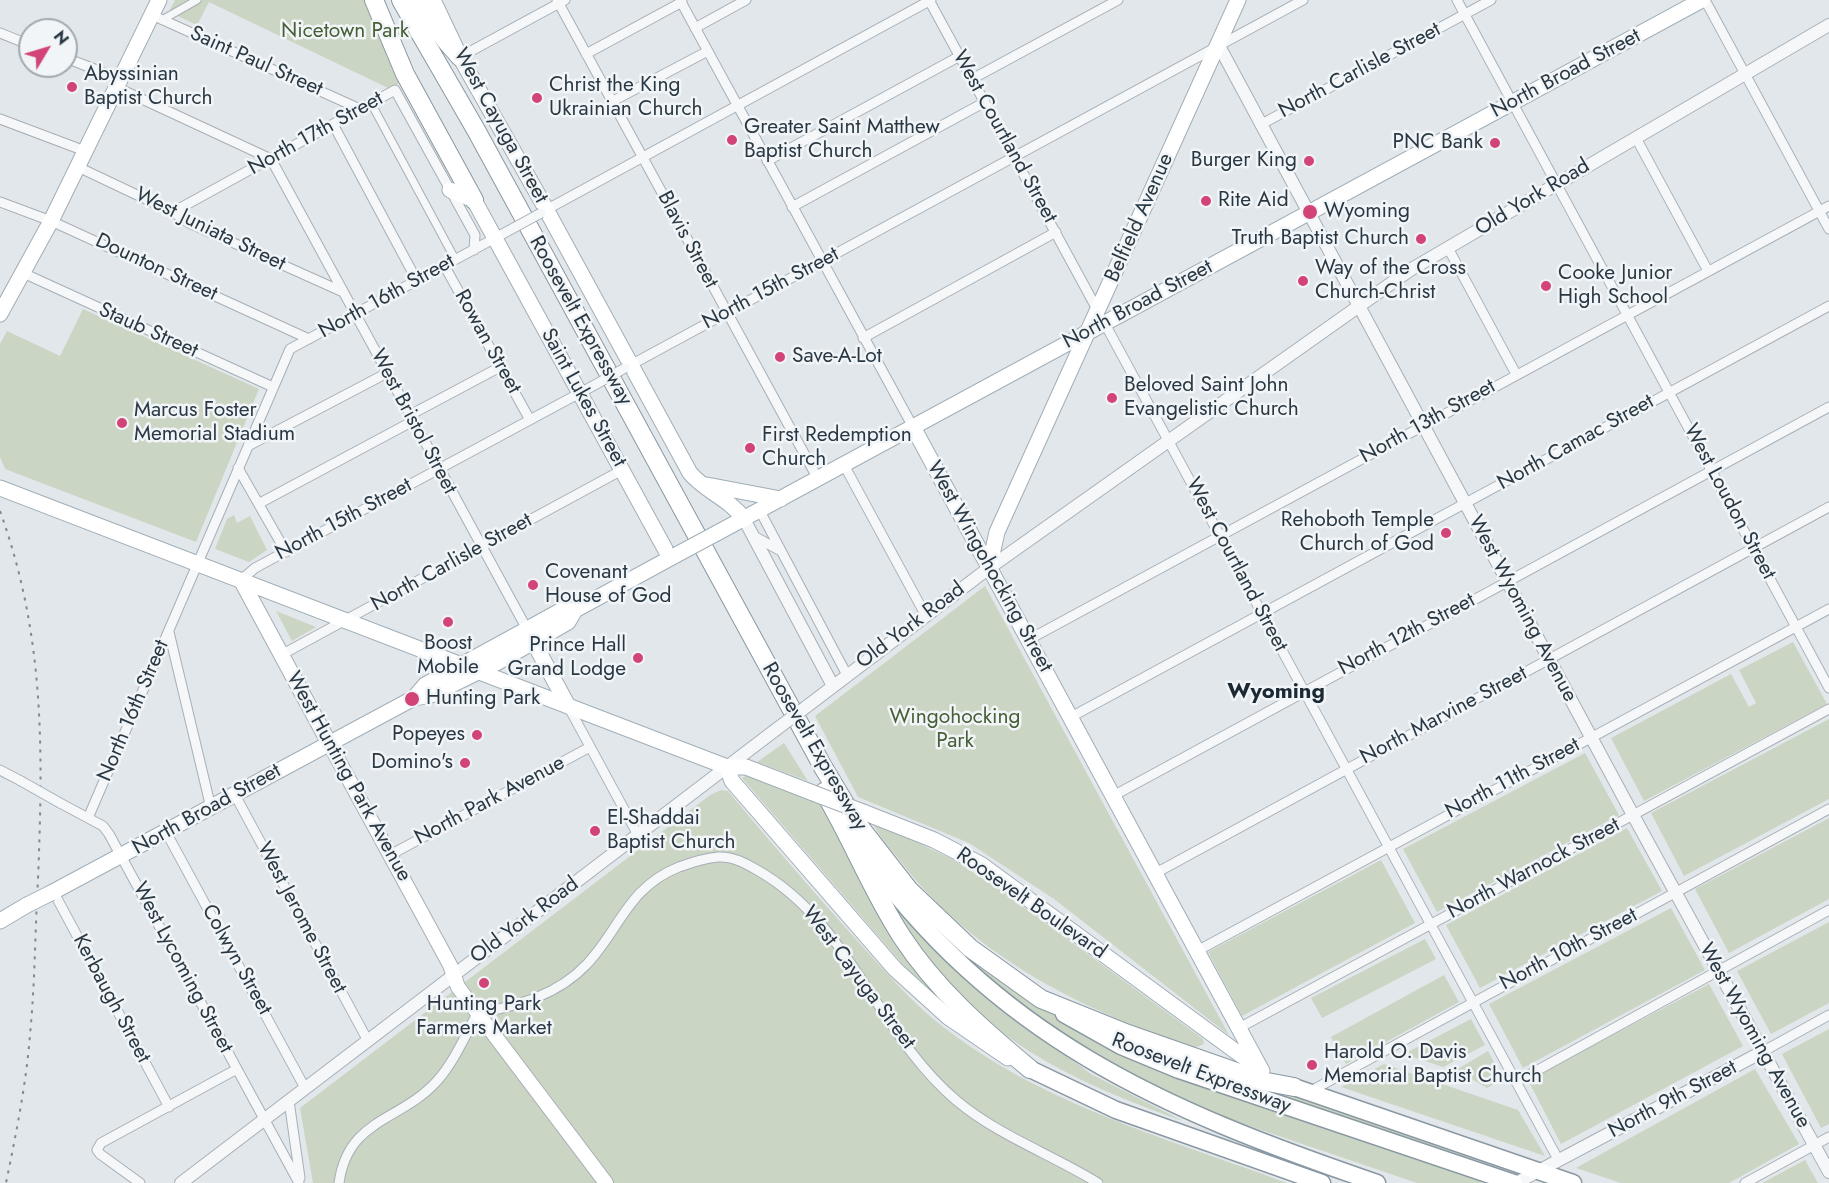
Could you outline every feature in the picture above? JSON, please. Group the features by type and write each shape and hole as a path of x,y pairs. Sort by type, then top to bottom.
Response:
{"highway":[{"path":"374,0 411,84 474,200"},
{"name":"Roosevelt Expressway","path":"388,0 466,135 821,797 883,878 924,926 968,971 1016,1011 1095,1065 1150,1095 1301,1157 1377,1183"},
{"name":"Roosevelt Expressway","path":"401,0 453,88 823,767 856,822 891,869 929,911 970,948 1041,999 1121,1046 1179,1070 1515,1183"},
{"path":"419,0 446,41 460,57"},
{"path":"821,797 876,894 915,955 959,1007 1030,1069 1116,1110 1322,1183"},
{"path":"1041,999 1128,1034 1262,1081 1301,1090"},
{"name":"Roosevelt Boulevard","path":"1301,1090 1573,1183"},
{"path":"1203,1142 1301,1157"}],"main road":[{"path":"0,314 4,298 23,273 51,221 118,83 157,18 159,0"},
{"name":"West Cayuga Street","path":"433,0 460,57 628,366 695,480 733,505 744,519"},
{"name":"Belfield Avenue","path":"989,568 997,532 1088,333 1101,317 1238,0"},
{"name":"North Broad Street","path":"1101,317 1309,213 1703,0"},
{"path":"450,190 474,200"},
{"name":"Saint Lukes Street","path":"474,200 501,235 585,389 622,470 673,557"},
{"name":"North Broad Street","path":"414,698 424,685 460,665 568,622 575,610 1088,333"},
{"name":"West Wingohocking Street","path":"913,427 1262,1071"},
{"path":"695,480 712,487 781,499"},
{"path":"6,490 241,580"},
{"name":"Roosevelt Boulevard","path":"241,580 727,767 746,767 934,840 982,865 1262,1071 1301,1090"},
{"name":"West Hunting Park Avenue","path":"241,580 390,855 458,987 605,1183"},
{"name":"North Broad Street","path":"0,921 414,698 431,695 478,672 530,636"},
{"name":"West Bristol Street","path":"530,636 568,706"},
{"path":"727,767 732,781 903,978 965,1030 1030,1069"}],"street":[{"path":"157,18 197,0"},
{"path":"696,28 746,0"},
{"name":"West Courtland Street","path":"930,0 1559,1161"},
{"name":"North 16th Street","path":"88,818 290,349 354,312 501,235 930,0"},
{"path":"972,79 1118,0"},
{"name":"North 15th Street","path":"241,580 255,568 1015,157 1218,44 1303,0"},
{"name":"West Loudon Street","path":"1457,0 1829,688"},
{"name":"North Carlisle Street","path":"1260,125 1491,0"},
{"path":"1703,0 1829,229"},
{"path":"460,57 560,1"},
{"name":"Blavis Street","path":"560,1 611,102 818,479"},
{"path":"586,54 681,1"},
{"name":"West Wingohocking Street","path":"681,1 913,427"},
{"name":"Saint Paul Street","path":"157,18 360,110"},
{"name":"Old York Road","path":"181,1183 989,568 1359,305 1448,248 1557,183 1829,25"},
{"path":"0,33 18,40"},
{"name":"West Wyoming Avenue","path":"1218,44 1633,815 1829,1172"},
{"path":"611,102 708,51"},
{"path":"767,161 960,56"},
{"path":"78,64 271,159"},
{"name":"North 17th Street","path":"173,212 395,90 475,235 474,249"},
{"path":"792,207 985,102"},
{"path":"371,103 455,259"},
{"path":"0,119 85,151"},
{"name":"Saint Paul Street","path":"333,124 416,279"},
{"path":"1636,138 1708,271"},
{"name":"West Bristol Street","path":"271,159 530,636"},
{"name":"West Juniata Street","path":"78,167 173,212 189,223 343,292"},
{"name":"Dounton Street","path":"0,202 51,221 309,339"},
{"name":"North 13th Street","path":"1028,640 1829,206"},
{"path":"863,338 1056,232"},
{"path":"1448,248 1516,374"},
{"name":"Rowan Street","path":"444,265 530,420"},
{"name":"Staub Street","path":"23,273 273,387"},
{"name":"North Camac Street","path":"1071,717 1829,306"},
{"path":"260,503 500,367"},
{"path":"248,446 387,373"},
{"name":"North 12th Street","path":"1113,796 1304,690 1829,407"},
{"path":"844,465 926,616"},
{"path":"238,468 286,552"},
{"name":"North Carlisle Street","path":"281,655 622,470"},
{"name":"North Marvine Street","path":"1154,874 1829,507"},
{"path":"760,510 847,675"},
{"path":"744,519 833,686"},
{"path":"752,535 781,551"},
{"name":"North 11th Street","path":"1197,951 1829,609"},
{"path":"168,632 211,808"},
{"name":"West Bristol Street","path":"568,706 638,835"},
{"name":"North Warnock Street","path":"1239,1028 1829,709"},
{"name":"North Park Avenue","path":"390,855 590,747"},
{"name":"West Lycoming Street","path":"0,770 102,826 122,856 300,1183"},
{"name":"West Jerome Street","path":"235,795 368,1041"},
{"name":"North 10th Street","path":"1301,1090 1473,1002 1829,809"},
{"name":"Colwyn Street","path":"166,832 305,1088"},
{"name":"West Cayuga Street","path":"477,1014 520,1004 555,990 586,965 628,904 657,879 678,867 719,857 741,861 777,881 822,923 902,1038 937,1081 957,1101 1013,1138 1060,1160 1098,1183"},
{"name":"Kerbaugh Street","path":"52,892 169,1107"},
{"path":"1516,1082 1829,910"},
{"path":"339,1183 348,1150 357,1138 371,1125 412,1102 438,1080 477,1014"},
{"name":"North 9th Street","path":"1515,1183 1829,1015"},
{"path":"140,1183 96,1150 100,1143 237,1069"},
{"name":"West Lycoming Street","path":"289,1101 300,1183"},
{"path":"1745,1183 1829,1137"}],"green space":[{"name":"Nicetown Park","path":"175,0 368,0 402,82 388,88 209,2 197,25 169,12"},
{"name":"Marcus Foster Memorial Stadium","path":"83,309 259,389 196,542 5,469 0,457 0,344 7,331 60,356"},
{"path":"234,515 237,523 250,516 267,550 249,562 215,549 227,519"},
{"name":"Wingohocking Park","path":"985,586 1229,1035 1054,899 969,843 858,797 815,716"},
{"path":"276,611 316,627 292,641"},
{"path":"1793,642 1827,704 1644,801 1611,738 1731,674 1749,707 1756,703 1739,670"},
{"path":"1829,719 1829,799 1684,876 1651,813"},
{"path":"784,743 808,781 757,762"},
{"path":"1585,753 1619,815 1437,912 1403,849"},
{"path":"749,774 822,803 957,1014 912,975 742,778"},
{"path":"721,790 728,791 828,908 910,998 942,1026 981,1054 1022,1078 1108,1118 1287,1183 313,1183 300,1108 710,795"},
{"path":"1829,818 1829,899 1729,953 1695,889"},
{"path":"872,821 956,861 1006,894 1203,1039 1204,1044 1194,1048 1112,1016 1033,976 997,953 962,926 930,896 885,842"},
{"path":"1627,828 1662,891 1480,988 1446,925"},
{"path":"1381,860 1415,923 1242,1016 1208,952"},
{"path":"885,895 951,966 1017,1019 1091,1074 1183,1121 1090,1084 1049,1063 1011,1039 976,1011 943,978 913,940"},
{"path":"1671,908 1705,970 1523,1068 1489,1004"},
{"path":"1829,922 1829,1003 1771,1034 1737,971"},
{"path":"937,931 1064,1022 1116,1053 1249,1103 1486,1180 1480,1183 1417,1183 1226,1118 1143,1085 1064,1037 993,985"},
{"path":"1425,939 1436,959 1322,1018 1311,998"},
{"path":"1444,975 1459,1002 1346,1064 1331,1037"},
{"path":"1709,984 1743,1046 1561,1144 1528,1080"},
{"path":"1471,1019 1485,1045 1443,1067 1404,1054"},
{"path":"1829,1029 1829,1124 1821,1128 1782,1054"},
{"path":"1488,1051 1503,1079 1487,1088 1456,1070"},
{"path":"1147,1052 1315,1102 1511,1168 1506,1170"},
{"path":"1384,1064 1518,1110 1545,1156 1341,1087"},
{"path":"1755,1069 1799,1144 1729,1183 1621,1183 1576,1168"},
{"path":"1805,1160 1818,1183 1762,1183"}],"railway":[{"path":"0,511 15,557 26,603 38,694 40,739 40,832 33,996 23,1091 6,1183"}],"place":[{"name":"Abyssinian Baptist Church","path":"72,87"},
{"name":"Christ the King Ukrainian Church","path":"537,98"},
{"name":"Greater Saint Matthew Baptist Church","path":"732,140"},
{"name":"PNC Bank","path":"1495,143"},
{"name":"Burger King","path":"1309,161"},
{"name":"Rite Aid","path":"1206,201"},
{"name":"Wyoming","path":"1310,212"},
{"name":"Truth Baptist Church","path":"1421,239"},
{"name":"Way of the Cross Church-Christ","path":"1303,281"},
{"name":"Cooke Junior High School","path":"1546,286"},
{"name":"Save-A-Lot","path":"780,357"},
{"name":"Beloved Saint John Evangelistic Church","path":"1112,398"},
{"name":"Marcus Foster Memorial Stadium","path":"122,423"},
{"name":"First Redemption Church","path":"750,448"},
{"name":"Rehoboth Temple Church of God","path":"1446,533"},
{"name":"Covenant House of God","path":"533,585"},
{"name":"Boost Mobile","path":"448,622"},
{"name":"Prince Hall Grand Lodge","path":"638,658"},
{"name":"Hunting Park","path":"412,699"},
{"name":"Popeyes","path":"477,735"},
{"name":"Domino's","path":"465,763"},
{"name":"El-Shaddai Baptist Church","path":"595,831"},
{"name":"Hunting Park Farmers Market","path":"484,983"},
{"name":"Harold O. Davis Memorial Baptist Church","path":"1312,1065"}],"district":[{"name":"Wyoming","path":"1276,693"}]}
